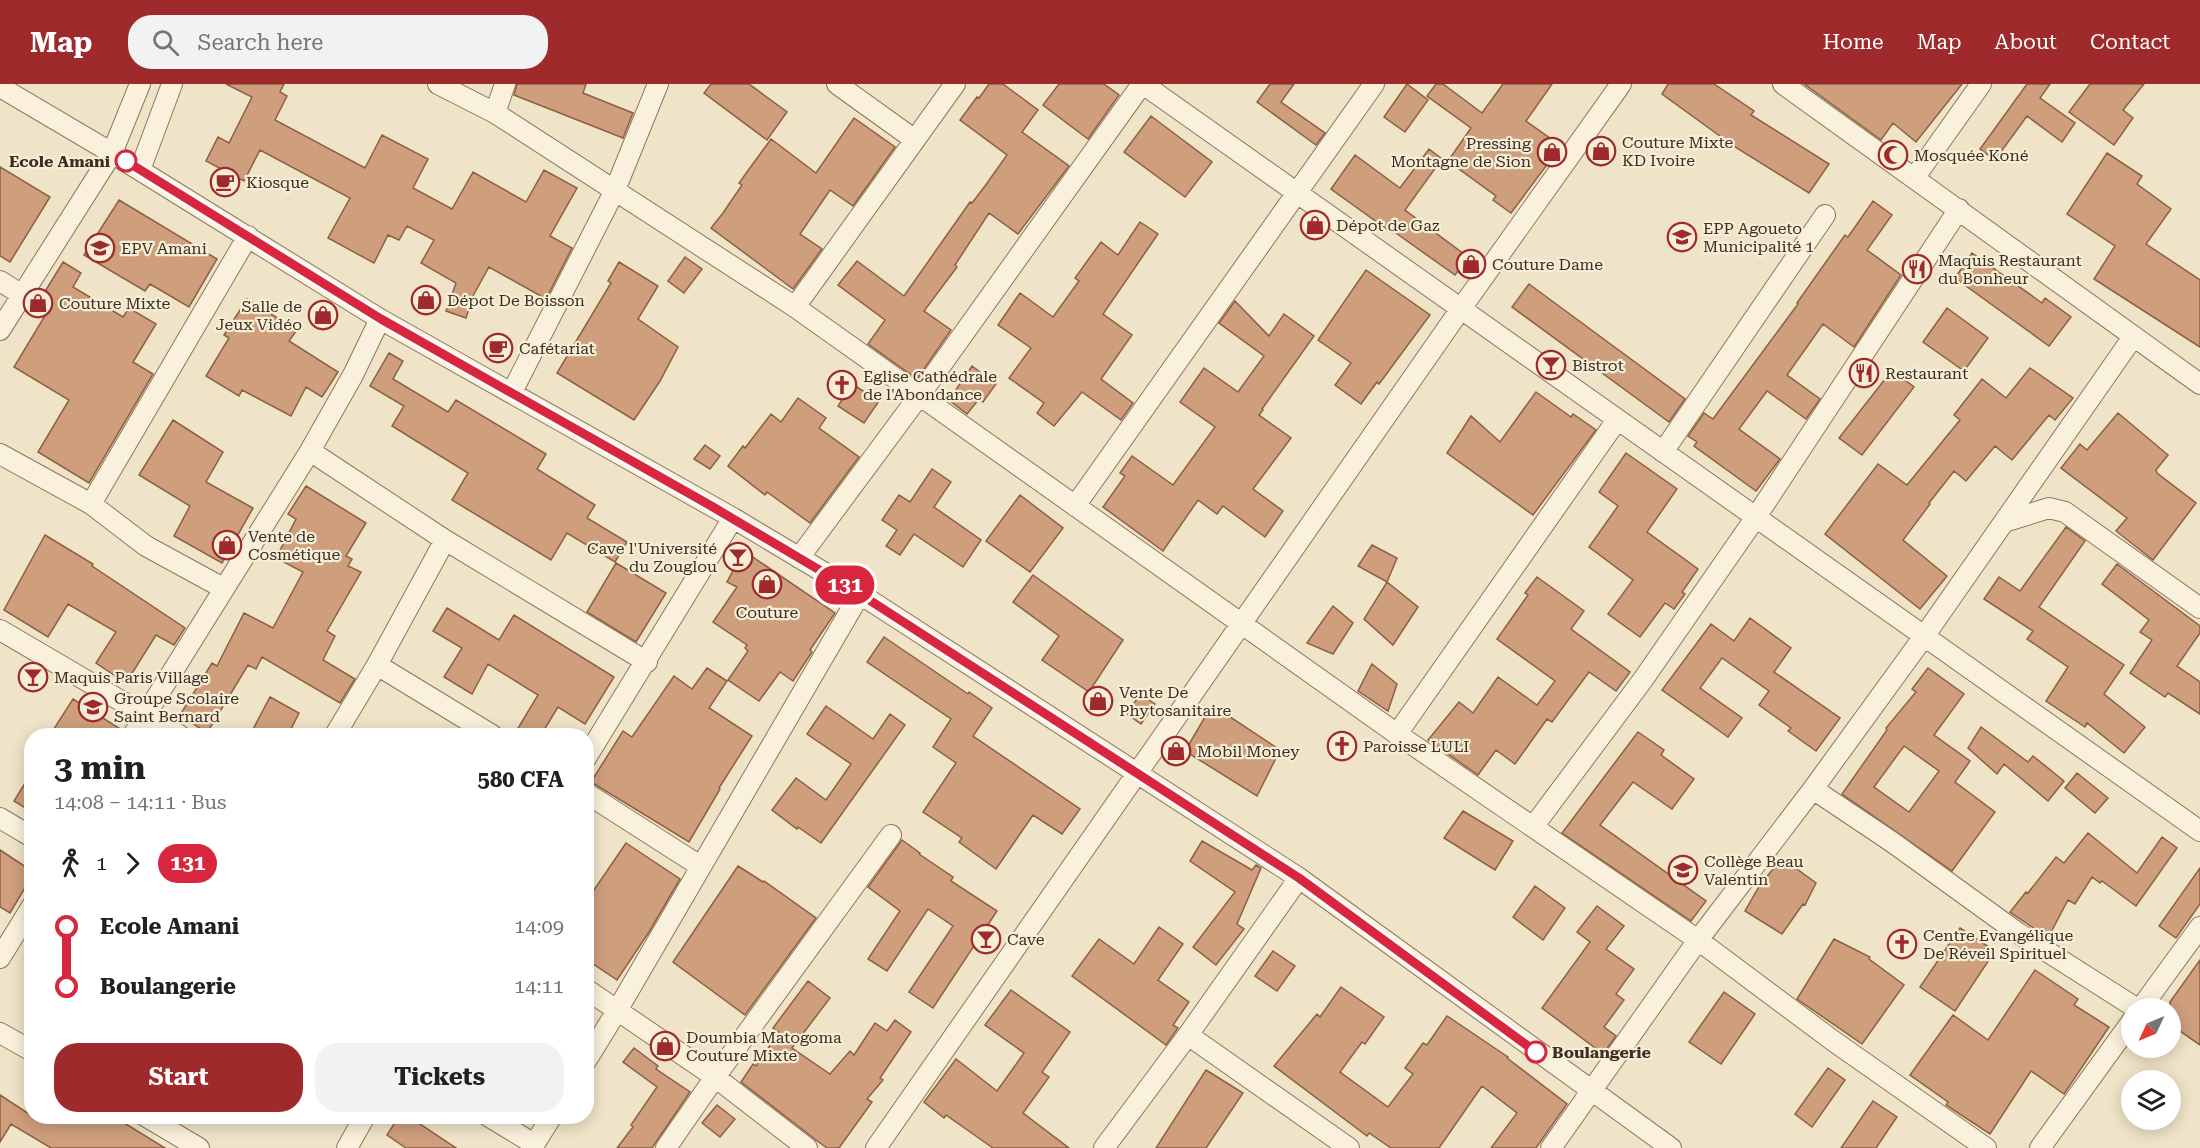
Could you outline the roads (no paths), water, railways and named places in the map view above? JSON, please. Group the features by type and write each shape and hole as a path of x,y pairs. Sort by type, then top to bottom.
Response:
{"street":[{"path":"0,330 112,153 140,84"},
{"path":"140,170 172,84"},
{"path":"438,84 495,113 795,307 1397,734 1698,940 1832,1040 1986,1148"},
{"path":"495,113 505,84"},
{"path":"512,392 615,190 658,84"},
{"path":"837,84 915,140"},
{"path":"795,307 955,84"},
{"path":"799,558 920,396 1142,84 2200,831"},
{"path":"1075,506 1299,193 1374,84"},
{"path":"876,1148 1136,772 1621,84"},
{"path":"1783,84 2200,384"},
{"path":"1915,177 1981,84"},
{"path":"0,87 140,170 381,319 733,518 860,594 1299,878 1671,1148"},
{"path":"1533,827 1641,681 1756,517 1959,209"},
{"path":"1663,452 1825,215"},
{"path":"91,504 248,236"},
{"path":"0,281 22,295"},
{"path":"137,728 310,451 381,319"},
{"path":"1551,1148 1698,940 1813,789 1925,635 2133,337"},
{"path":"1397,734 1617,420"},
{"path":"310,451 446,540 647,662"},
{"path":"0,454 91,504 146,546 223,588"},
{"path":"2004,522 2049,508 2065,512 2200,608"},
{"path":"594,745 733,518"},
{"path":"339,728 446,540"},
{"path":"594,1047 860,594"},
{"path":"0,630 167,728"},
{"path":"377,665 480,728"},
{"path":"1813,789 1892,842 2018,933 2121,998"},
{"path":"594,798 700,866"},
{"path":"0,818 24,832"},
{"path":"666,1148 891,835"},
{"path":"1104,1148 1188,1035 1299,878"},
{"path":"0,958 24,919"},
{"path":"2148,998 2200,927"},
{"path":"594,994 715,1077 807,1148"},
{"path":"0,1033 24,1046"},
{"path":"1188,1035 1326,1142 1349,1148"},
{"path":"2040,1148 2121,1036"},
{"path":"158,1124 199,1148"},
{"path":"347,1148 360,1124"},
{"path":"500,1124 533,1146 547,1124"}],"place":[{"name":"Couture Mixte KD Ivoire","path":"1601,151"},
{"name":"Pressing Montagne de Sion","path":"1552,152"},
{"name":"Mosquée Koné","path":"1893,155"},
{"name":"Ecole Amani","path":"126,161"},
{"name":"Kiosque","path":"225,182"},
{"name":"Dépot de Gaz","path":"1315,225"},
{"name":"EPP Agoueto Municipalité 1","path":"1682,237"},
{"name":"EPV Amani","path":"100,248"},
{"name":"Couture Dame","path":"1471,264"},
{"name":"Maquis Restaurant du Bonheur","path":"1917,269"},
{"name":"Dépot De Boisson","path":"426,300"},
{"name":"Couture Mixte","path":"38,303"},
{"name":"Salle de Jeux Vidéo","path":"323,315"},
{"name":"Cafétariat","path":"498,348"},
{"name":"Bistrot","path":"1551,365"},
{"name":"Restaurant","path":"1864,373"},
{"name":"Eglise Cathédrale de l'Abondance","path":"842,385"},
{"name":"Vente de Cosmétique","path":"227,545"},
{"name":"Cave l'Université du Zouglou","path":"738,557"},
{"name":"Couture","path":"767,584"},
{"name":"Maquis Paris Village","path":"33,677"},
{"name":"Vente De Phytosanitaire","path":"1098,701"},
{"name":"Groupe Scolaire Saint Bernard","path":"93,707"},
{"name":"Paroisse LULI","path":"1342,746"},
{"name":"Mobil Money","path":"1176,751"},
{"name":"Collège Beau Valentin","path":"1683,870"},
{"name":"Cave","path":"986,939"},
{"name":"Centre Evangélique De Réveil Spirituel","path":"1902,944"},
{"name":"Doumbia Matogoma Couture Mixte","path":"665,1046"},
{"name":"Boulangerie","path":"1536,1052"}]}
